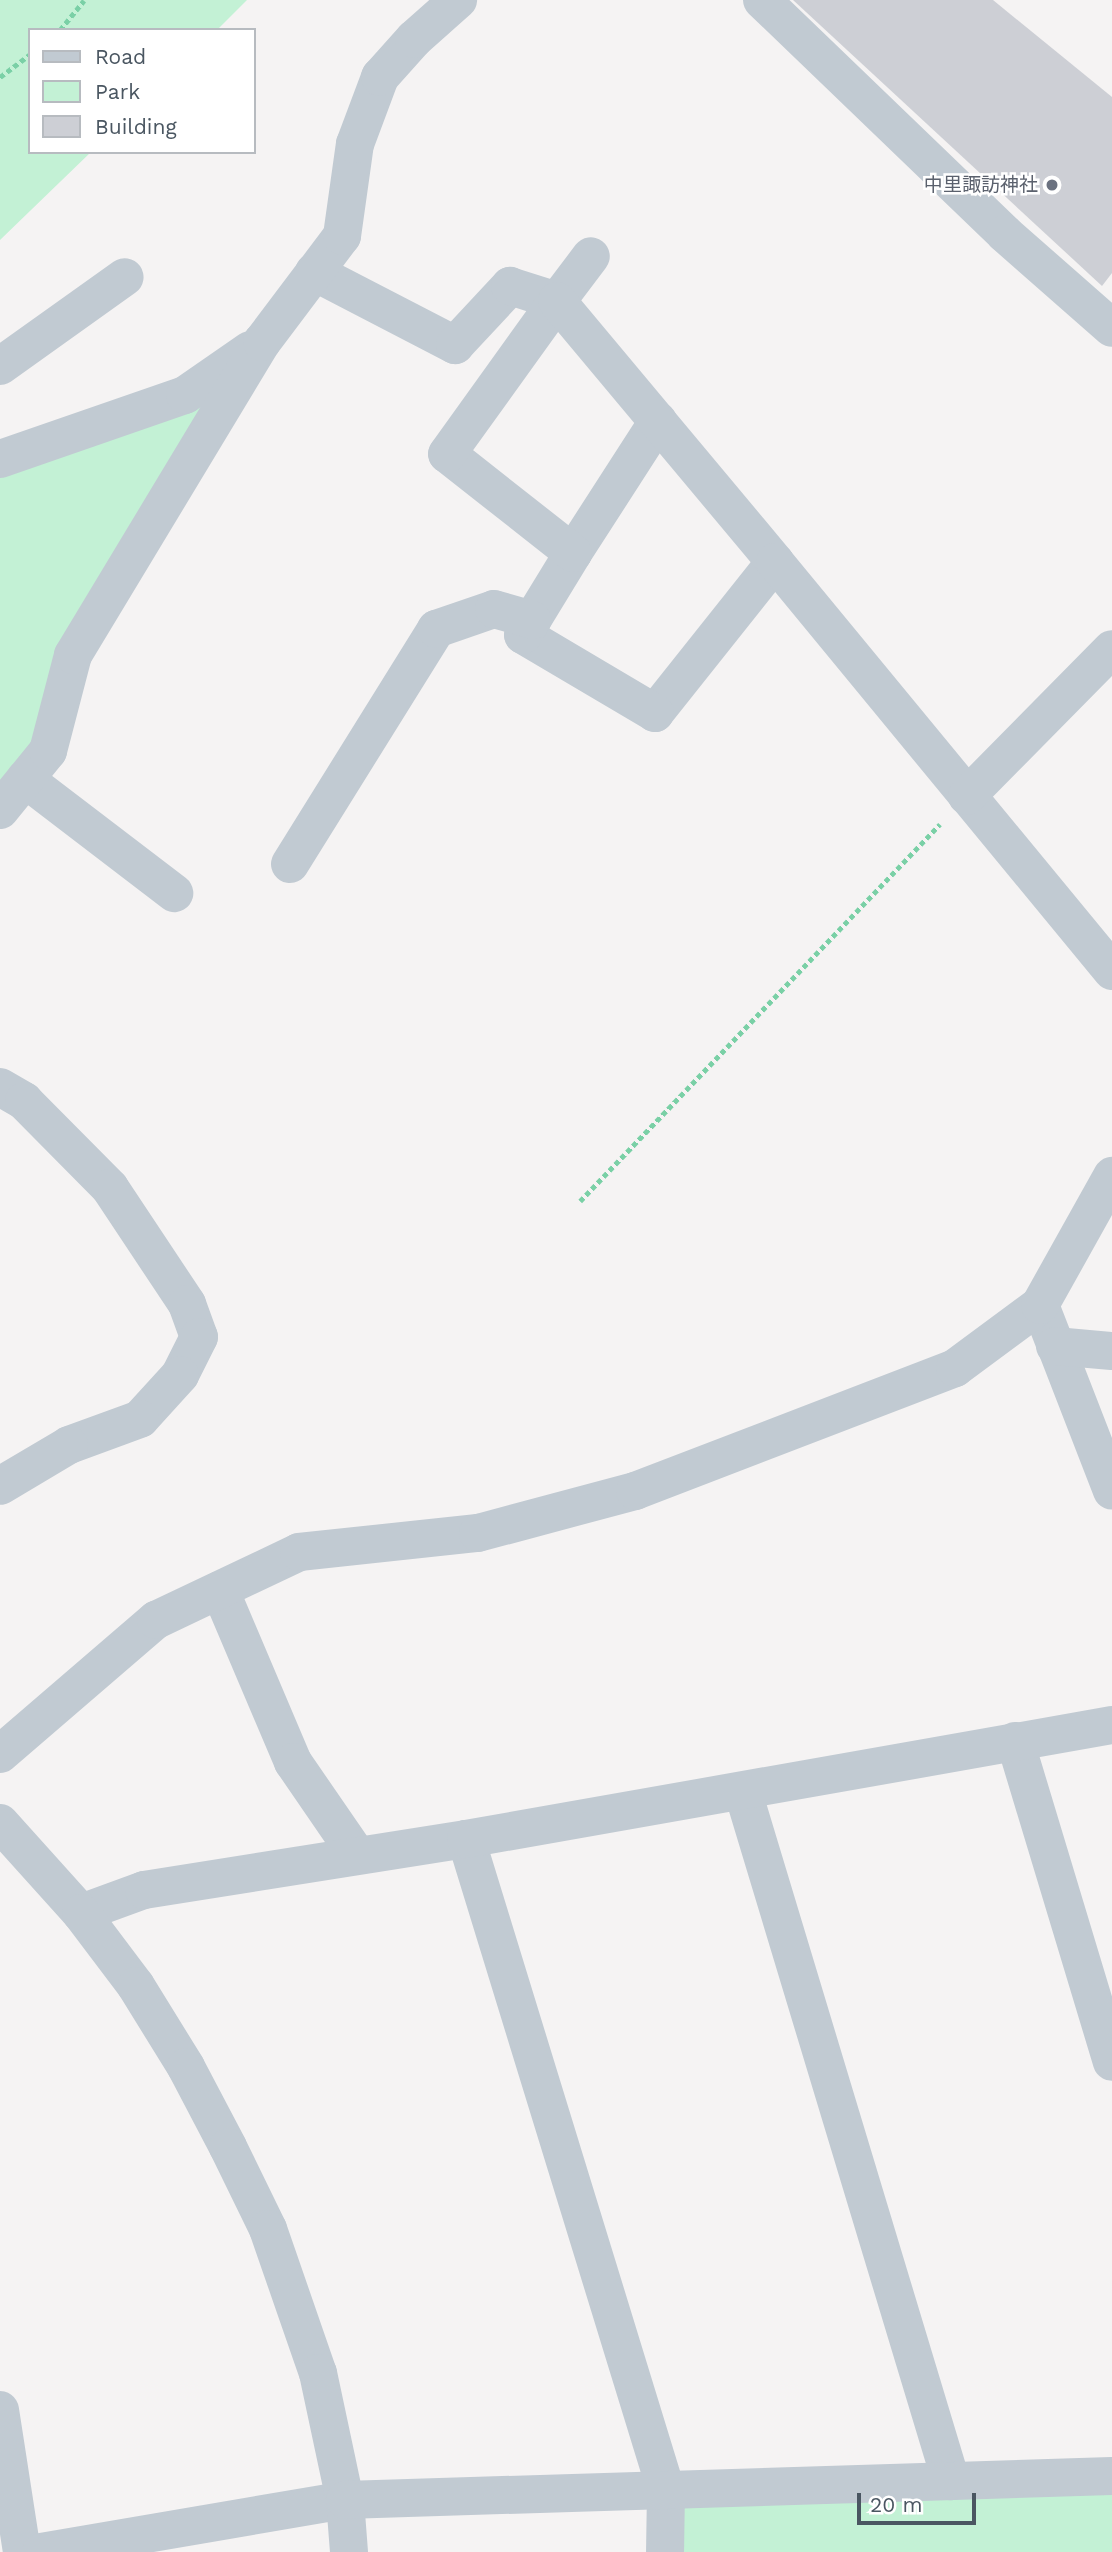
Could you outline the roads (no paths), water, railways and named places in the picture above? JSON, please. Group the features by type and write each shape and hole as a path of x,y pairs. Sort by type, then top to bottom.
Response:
{"street":[{"path":"0,810 48,751 73,655 262,342 342,236 355,144 380,77 414,39 458,0"},
{"path":"762,0 1005,233 1112,328"},
{"path":"573,553 447,454 591,256"},
{"path":"314,272 454,345 510,286 557,301 1112,971"},
{"path":"0,366 125,277"},
{"path":"6,448 185,396 262,342"},
{"path":"658,421 523,635 655,713 775,562"},
{"path":"290,864 436,629 494,609 532,620"},
{"path":"967,796 1112,649"},
{"path":"25,779 174,893"},
{"path":"0,1087 24,1101 110,1188 187,1304 199,1337 180,1375 140,1419 69,1445 0,1486"},
{"path":"0,1754 156,1620 299,1552 478,1533 635,1491 955,1367 1040,1305 1112,1176"},
{"path":"1040,1305 1112,1491"},
{"path":"1055,1346 1112,1350"},
{"path":"220,1590 293,1762 358,1855"},
{"path":"81,1913 144,1889 466,1839 1112,1725"},
{"path":"1015,1741 1112,2062"},
{"path":"743,1792 951,2481"},
{"path":"0,1823 81,1913 136,1986 186,2067 268,2229 318,2373 345,2500 349,2552"},
{"path":"466,1839 666,2490 665,2552"},
{"path":"0,2410 22,2552"},
{"path":"41,2552 345,2500 1112,2476"}],"place":[{"name":"中里諏訪神社","path":"1052,185"}]}
